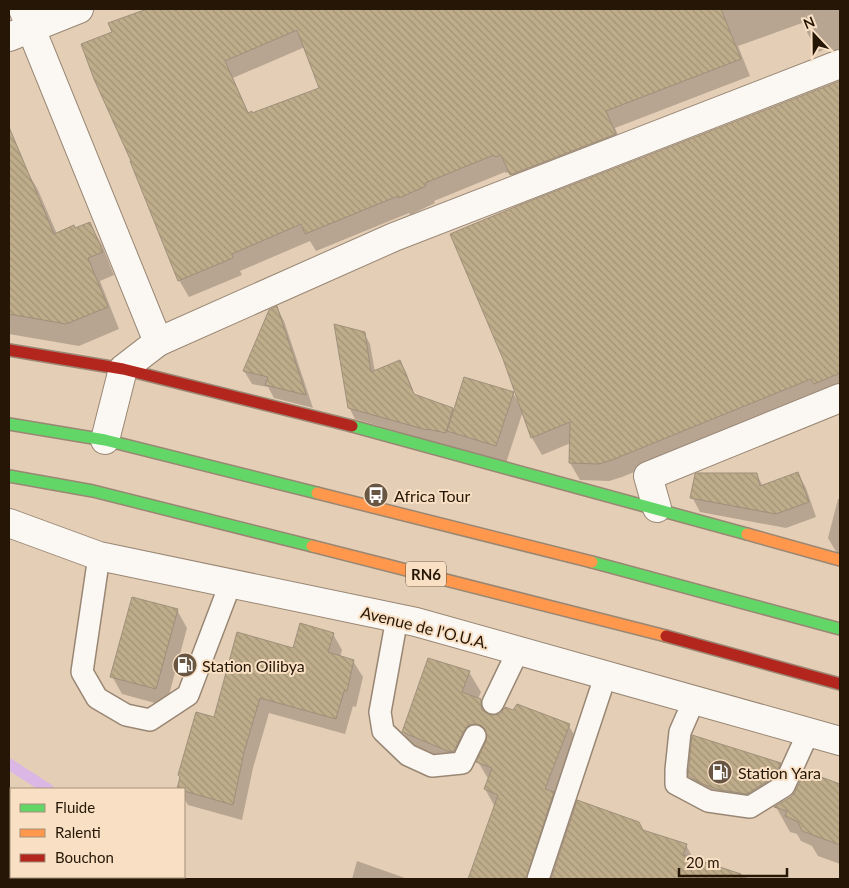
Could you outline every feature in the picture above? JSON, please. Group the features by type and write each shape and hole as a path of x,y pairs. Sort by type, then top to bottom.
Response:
{"main road":[{"path":"9,350 123,369 306,414 657,508 840,560"},
{"path":"9,424 105,440 629,571 840,629"},
{"name":"RN6","path":"9,476 94,491 596,617 840,684"}],"street":[{"path":"79,9 21,25 158,342"},
{"path":"105,440 123,369 158,342 394,237 840,64"},
{"path":"657,508 648,476 840,398"},
{"name":"Avenue de l'O.U.A.","path":"9,523 99,556 397,618 606,674 840,740"}],"lane":[{"path":"99,556 82,672 96,698 126,716 150,720 188,695 231,582"},
{"path":"397,618 380,712 383,731 408,755 432,766 462,763 475,736"},
{"path":"493,703 518,650"},
{"path":"538,879 606,674"},
{"path":"694,700 680,732 676,784 708,801 750,807 784,786 809,732"}],"building":[{"path":"147,9 721,9 741,59 606,111 616,134 510,175 501,155 495,157 494,155 425,183 426,186 399,198 398,196 305,234 301,224 232,254 233,258 178,281 131,161 94,79 81,44 112,32 108,23","holes":["297,30 319,88 248,113 225,61"]},
{"path":"840,81 840,373 814,384 811,379 599,464 569,463 570,422 531,438 503,359 450,234 522,204"},
{"path":"9,127 54,234 74,225 75,228 90,222 103,252 88,258 108,307 66,324 9,314"},
{"path":"277,306 306,395 265,385 268,377 243,371 269,310"},
{"path":"334,324 365,332 371,372 400,360 414,394 453,408 446,433 427,430 348,408"},
{"path":"464,377 514,392 496,446 447,431"},
{"path":"798,472 809,502 776,514 690,498 696,473 757,473 760,486"},
{"path":"132,597 178,609 156,689 110,677"},
{"path":"300,623 334,633 328,652 354,660 347,691 344,691 336,719 260,698 244,752 233,805 185,791 185,788 177,788 180,777 178,775 196,712 214,717 237,632 293,648"},
{"path":"428,658 470,671 462,692 481,699 482,710 488,714 500,714 505,707 513,710 517,704 570,724 545,789 554,792 526,879 468,879 498,795 484,789 492,768 476,762 486,741 485,729 481,725 468,725 454,751 450,752 402,732"},
{"path":"692,735 781,763 774,777 747,794 721,790 705,785 688,776"},
{"path":"805,771 840,784 840,845 802,831 798,822 785,816 787,811 774,807 791,797"},
{"path":"577,800 639,822 643,830 687,844 683,855 741,874 740,879 551,879"}],"waterway":[{"path":"9,764 46,788"}],"traffic: fast":[{"path":"9,424 105,440 317,493"},
{"path":"352,426 747,534"},
{"path":"9,476 93,491 312,546"},
{"path":"592,562 840,629"}],"traffic: slow":[{"path":"317,493 592,562"},
{"path":"747,534 840,560"},
{"path":"312,546 666,636"}],"traffic: jam":[{"path":"9,350 123,369 352,426"},
{"path":"666,636 840,684"}],"place":[{"name":"Africa Tour","path":"376,495"},
{"name":"Station Oilibya","path":"185,665"},
{"name":"Station Yara","path":"720,772"}]}
